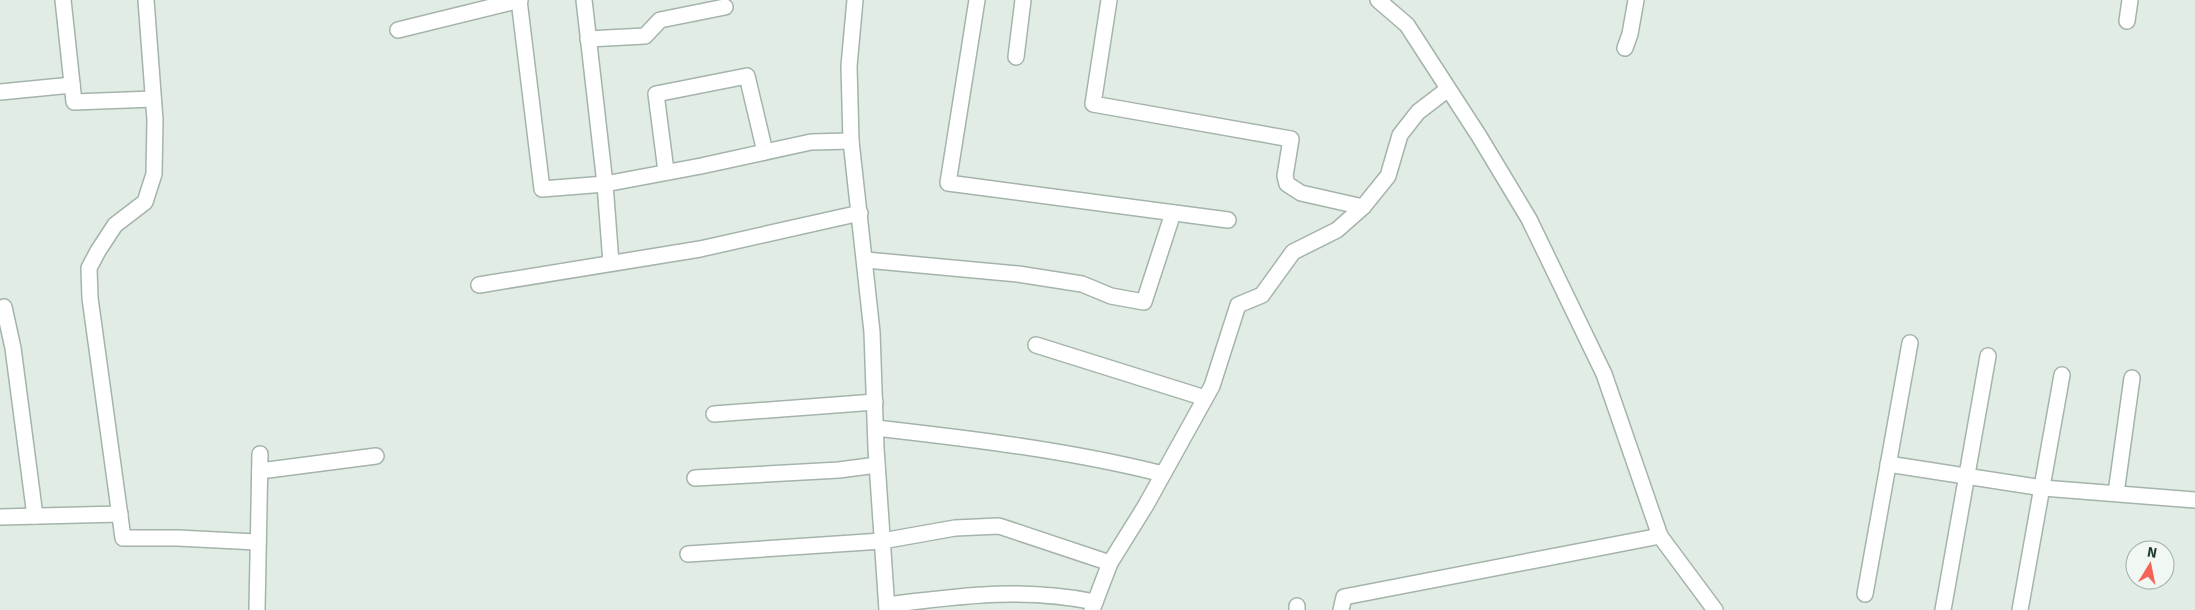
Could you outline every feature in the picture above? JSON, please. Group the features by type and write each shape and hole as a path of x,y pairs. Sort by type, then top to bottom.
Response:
{"street":[{"path":"63,0 74,102 153,99"},
{"path":"146,0 153,99 154,174 145,202 115,224 90,268 90,298 123,538 178,538 258,542"},
{"path":"398,30 520,0 542,189 605,184 666,171 701,166 810,142 851,141"},
{"path":"584,0 605,184 611,263"},
{"path":"855,0 849,66 851,141 866,260 872,332 877,465 887,608 969,595 1024,592 1066,596 1093,606 1110,563 1212,386 1238,305 1262,295 1293,252 1337,230 1364,206 1388,176 1400,135 1418,112 1448,88"},
{"path":"977,0 948,183 1228,220"},
{"path":"1016,57 1023,0"},
{"path":"1109,0 1092,104 1291,139 1285,176 1287,184 1300,193 1364,206"},
{"path":"1378,0 1408,25 1529,219 1604,374 1660,536 1715,610"},
{"path":"1625,48 1630,34 1636,0"},
{"path":"2126,21 2130,0"},
{"path":"588,39 645,36 660,20 699,6 725,8"},
{"path":"666,171 656,94 747,76 765,152"},
{"path":"0,92 72,85"},
{"path":"479,285 700,249 860,213"},
{"path":"866,260 1018,274 1082,284 1111,296 1144,302 1173,213"},
{"path":"4,307 7,348 36,516"},
{"path":"1865,594 1910,343"},
{"path":"1036,345 1205,398"},
{"path":"1943,610 1988,356"},
{"path":"2020,610 2062,375"},
{"path":"2116,493 2132,378"},
{"path":"714,414 874,402"},
{"path":"876,428 1003,443 1106,459 1163,474"},
{"path":"257,610 260,454"},
{"path":"260,471 376,456"},
{"path":"1888,464 2043,488 2195,500"},
{"path":"695,478 839,470 877,465"},
{"path":"0,517 120,514"},
{"path":"688,554 882,541 954,528 999,526 1110,563"},
{"path":"1341,610 1344,597 1660,536"}]}
